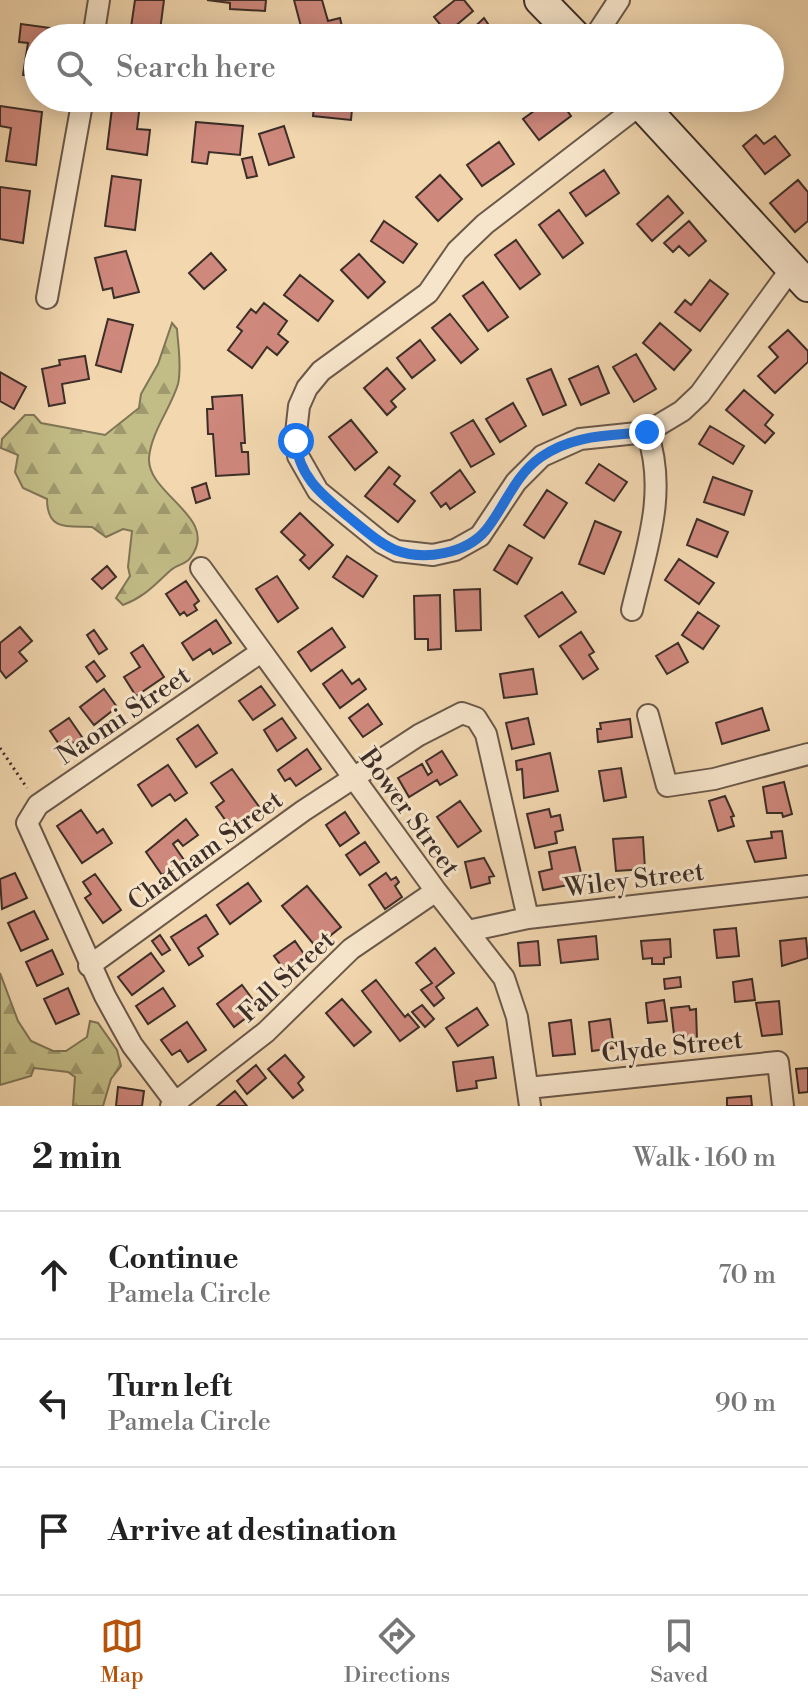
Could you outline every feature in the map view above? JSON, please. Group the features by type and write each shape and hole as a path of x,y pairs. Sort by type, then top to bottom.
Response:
{"main road":[{"path":"540,0 563,24"},
{"path":"648,112 800,278"}],"street":[{"path":"95,24 99,0"},
{"path":"603,24 619,0"},
{"path":"47,298 80,112"},
{"path":"624,112 485,224 457,251 428,293 321,371 303,397 296,433 301,466 324,497 382,543 397,551 433,555 455,550 480,536 528,468 560,446 601,434 647,432 682,411 800,278"},
{"path":"632,610 657,498 654,459 647,432"},
{"name":"Bower Street","path":"201,568 436,891 504,978 511,996 529,1097"},
{"name":"Naomi Street","path":"38,805 261,652"},
{"name":"Chatham Street","path":"89,966 303,811 445,719 462,713 473,715 486,734 528,918"},
{"path":"648,715 664,783 673,786 714,779 808,754"},
{"path":"38,805 29,817 28,829 89,966 132,1045 175,1105"},
{"name":"Wiley Street","path":"468,931 528,918 808,886"},
{"name":"Fall Street","path":"175,1105 266,1032 351,949 436,891"},
{"name":"Clyde Street","path":"529,1097 778,1062 783,1106"}],"path":[{"path":"0,748 38,805"}],"green space":[{"path":"172,323 177,329 178,384 153,439 149,458 151,471 159,483 190,518 196,530 197,543 189,560 173,568 144,594 123,605 116,598 130,576 132,531 123,529 106,537 92,527 55,522 48,510 47,499 23,488 15,472 18,455 1,448 2,439 25,415 34,415 41,423 105,435 139,408 141,394 158,364"},
{"path":"0,973 18,1021 31,1041 53,1051 66,1051 87,1037 90,1021 98,1023 117,1050 121,1066 111,1079 103,1106 73,1106 75,1077 68,1072 34,1068 31,1076 0,1085"}],"building":[{"path":"135,0 164,0 161,24 131,24"},
{"path":"207,0 266,0 265,11 230,9 230,3"},
{"path":"294,0 322,0 328,21 340,18 341,24 300,24"},
{"path":"455,0 464,0 473,11 458,24 440,24 434,17"},
{"path":"21,24 24,24 24,43 19,42"},
{"path":"0,106 24,109 24,112 42,112 36,165 6,161 11,128 0,126"},
{"path":"112,112 139,112 137,129 150,130 147,155 107,149"},
{"path":"313,112 352,112 351,120 313,116"},
{"path":"533,112 568,112 571,116 539,140 523,119"},
{"path":"196,122 243,126 240,155 209,152 207,164 192,162"},
{"path":"284,126 294,157 269,165 259,134"},
{"path":"756,135 764,144 775,136 790,155 765,174 743,146"},
{"path":"499,142 514,164 482,186 467,165"},
{"path":"252,157 257,176 247,178 242,159"},
{"path":"604,170 619,193 586,216 570,193"},
{"path":"440,175 462,199 438,221 416,197"},
{"path":"112,176 141,180 135,230 105,226"},
{"path":"798,180 808,192 808,221 795,232 770,203"},
{"path":"0,187 30,191 23,243 0,239"},
{"path":"668,196 683,213 652,241 637,224"},
{"path":"559,210 583,243 563,258 539,225"},
{"path":"384,221 417,244 403,263 371,241"},
{"path":"689,221 706,241 689,256 679,246 673,252 664,243"},
{"path":"516,240 540,274 520,289 495,255"},
{"path":"126,251 139,292 114,298 112,288 103,290 95,258"},
{"path":"211,253 226,270 204,289 189,273"},
{"path":"359,254 385,282 368,298 341,270"},
{"path":"300,275 333,301 318,321 284,295"},
{"path":"710,280 728,294 700,331 675,312 685,300 691,305"},
{"path":"483,282 508,317 488,331 463,296"},
{"path":"264,303 287,321 278,334 288,342 277,355 267,347 252,368 228,350 242,331 237,327 251,309 256,313"},
{"path":"450,314 478,349 461,363 432,328"},
{"path":"108,319 133,325 121,372 96,365"},
{"path":"660,323 691,350 674,370 643,343"},
{"path":"788,330 808,351 808,362 775,393 758,376 778,357 769,347"},
{"path":"420,340 435,360 412,378 397,358"},
{"path":"636,354 656,389 634,402 613,367"},
{"path":"85,356 89,379 62,384 65,403 49,406 42,369 60,365 59,360"},
{"path":"598,366 609,393 581,405 569,379"},
{"path":"387,368 405,389 391,401 396,407 387,415 364,388"},
{"path":"551,369 566,405 543,415 527,379"},
{"path":"0,372 26,387 14,409 0,401"},
{"path":"744,390 773,415 765,425 774,433 765,443 726,410"},
{"path":"242,395 245,443 241,443 242,452 248,452 249,474 216,476 213,434 208,434 207,409 213,409 212,397"},
{"path":"513,403 526,426 500,442 486,419"},
{"path":"351,420 377,452 355,470 329,437"},
{"path":"473,420 494,454 471,467 451,433"},
{"path":"710,426 744,446 733,464 699,444"},
{"path":"599,464 627,482 614,501 586,483"},
{"path":"389,467 400,476 394,484 415,501 398,522 365,496"},
{"path":"460,470 475,492 450,509 446,503 441,507 431,493"},
{"path":"713,477 752,491 744,515 704,502"},
{"path":"206,483 210,498 196,503 192,488"},
{"path":"547,490 567,503 544,538 524,525"},
{"path":"300,513 333,545 309,569 300,560 305,555 281,532"},
{"path":"697,519 728,532 717,557 687,545"},
{"path":"595,521 621,532 604,574 579,564"},
{"path":"509,545 532,558 517,584 494,570"},
{"path":"347,556 377,576 363,597 333,577"},
{"path":"679,559 714,583 699,604 665,580"},
{"path":"107,566 116,577 102,589 92,579"},
{"path":"277,576 298,608 278,622 256,589"},
{"path":"186,581 199,601 194,605 197,610 187,616 184,612 180,615 166,594"},
{"path":"480,589 481,630 456,631 454,590"},
{"path":"562,592 576,612 539,637 525,616"},
{"path":"440,595 441,649 428,650 428,639 415,639 414,596"},
{"path":"698,612 719,626 703,649 682,635"},
{"path":"216,620 231,643 213,654 210,649 193,660 182,643"},
{"path":"20,627 32,641 19,652 27,661 6,678 0,670 0,643"},
{"path":"332,628 345,647 311,671 298,652"},
{"path":"94,630 107,649 99,654 87,635"},
{"path":"581,632 594,652 589,655 598,669 583,679 560,646"},
{"path":"678,643 688,662 667,674 656,656"},
{"path":"143,645 164,677 136,696 124,677 140,667 131,653"},
{"path":"94,661 105,676 97,682 86,667"},
{"path":"533,669 537,694 504,698 500,674"},
{"path":"342,670 352,684 359,679 366,689 340,708 323,684"},
{"path":"261,686 275,705 253,720 239,701"},
{"path":"104,689 117,707 94,725 80,707"},
{"path":"368,704 382,724 363,737 349,718"},
{"path":"762,708 769,730 722,744 716,723"},
{"path":"69,718 82,737 63,750 50,731"},
{"path":"282,718 296,738 277,751 264,730"},
{"path":"528,718 534,744 512,749 506,723"},
{"path":"630,719 632,737 598,742 600,723"},
{"path":"198,725 217,753 196,767 177,739"},
{"path":"307,749 321,769 296,786 290,778 285,781 278,770"},
{"path":"442,751 457,775 440,785 437,780 409,797 398,778 422,764 428,775 432,772 426,761"},
{"path":"550,753 558,791 524,798 522,769 517,770 516,761"},
{"path":"168,765 187,793 175,801 170,794 152,806 138,785"},
{"path":"621,768 626,797 604,801 599,771"},
{"path":"232,769 260,808 231,828 216,807 224,801 211,783"},
{"path":"784,782 792,814 783,817 782,813 767,813 763,787"},
{"path":"725,796 734,816 731,817 734,826 718,831 709,801"},
{"path":"460,801 481,831 458,847 437,817"},
{"path":"549,809 551,817 560,815 563,830 555,832 557,843 535,848 527,814"},
{"path":"81,810 97,833 103,829 112,843 82,863 57,826"},
{"path":"345,812 359,833 340,846 326,825"},
{"path":"186,819 198,835 183,846 178,840 173,844 184,860 162,875 146,852"},
{"path":"782,831 786,858 755,862 747,841 772,838 771,832"},
{"path":"643,837 645,869 616,871 613,839"},
{"path":"365,842 379,862 360,875 346,855"},
{"path":"575,847 583,882 543,890 539,872 552,869 549,852"},
{"path":"484,858 494,876 489,877 490,883 471,888 465,862"},
{"path":"15,873 27,898 2,909 0,879"},
{"path":"386,873 391,880 396,877 399,882 395,886 402,897 385,909 369,885"},
{"path":"95,874 121,910 103,923 85,898 91,894 83,882"},
{"path":"248,883 261,901 230,924 217,905"},
{"path":"307,886 341,927 316,947 282,906"},
{"path":"34,911 48,939 21,951 8,923"},
{"path":"206,915 218,934 198,948 203,956 189,965 171,937"},
{"path":"736,928 739,956 717,958 714,930"},
{"path":"160,935 170,950 162,955 152,941"},
{"path":"596,936 598,959 561,963 558,940"},
{"path":"806,938 808,958 782,966 780,941"},
{"path":"670,939 671,957 664,958 664,964 652,964 652,958 643,959 641,941"},
{"path":"295,941 306,957 286,972 274,956"},
{"path":"538,941 540,965 520,966 518,943"},
{"path":"435,948 454,973 436,987 444,998 434,1006 421,990 432,983 416,963"},
{"path":"52,950 63,974 37,986 26,962"},
{"path":"151,953 164,971 132,995 118,977"},
{"path":"680,977 681,987 665,989 664,979"},
{"path":"752,979 755,1000 735,1002 733,982"},
{"path":"376,980 405,1017 408,1014 419,1027 400,1041 362,991"},
{"path":"242,985 259,1008 234,1027 217,1004"},
{"path":"68,988 79,1014 56,1024 44,999"},
{"path":"163,988 175,1006 148,1024 136,1006"},
{"path":"342,999 371,1032 354,1046 326,1013"},
{"path":"664,1000 667,1021 648,1023 646,1003"},
{"path":"779,1001 782,1034 762,1036 756,1003"},
{"path":"422,1005 434,1019 425,1027 412,1012"},
{"path":"689,1006 690,1010 696,1009 697,1040 675,1043 671,1008"},
{"path":"477,1008 488,1025 458,1046 446,1028"},
{"path":"610,1019 614,1048 592,1051 589,1022"},
{"path":"571,1020 575,1054 553,1056 549,1023"},
{"path":"187,1022 206,1050 188,1062 180,1050 172,1055 161,1040"},
{"path":"285,1055 304,1077 298,1083 303,1090 293,1098 268,1069"},
{"path":"493,1057 496,1078 476,1081 477,1088 457,1091 453,1062"},
{"path":"256,1065 266,1078 247,1094 237,1081"},
{"path":"808,1068 808,1092 799,1093 796,1069"},
{"path":"118,1087 144,1091 142,1106 116,1106"},
{"path":"235,1091 247,1106 217,1106"},
{"path":"751,1096 752,1106 727,1106 727,1098"}],"route":[{"path":"296,441 301,466 324,497 367,532 397,551 433,555 465,546 480,536 516,482 542,456 560,446 601,434 647,432"}]}
